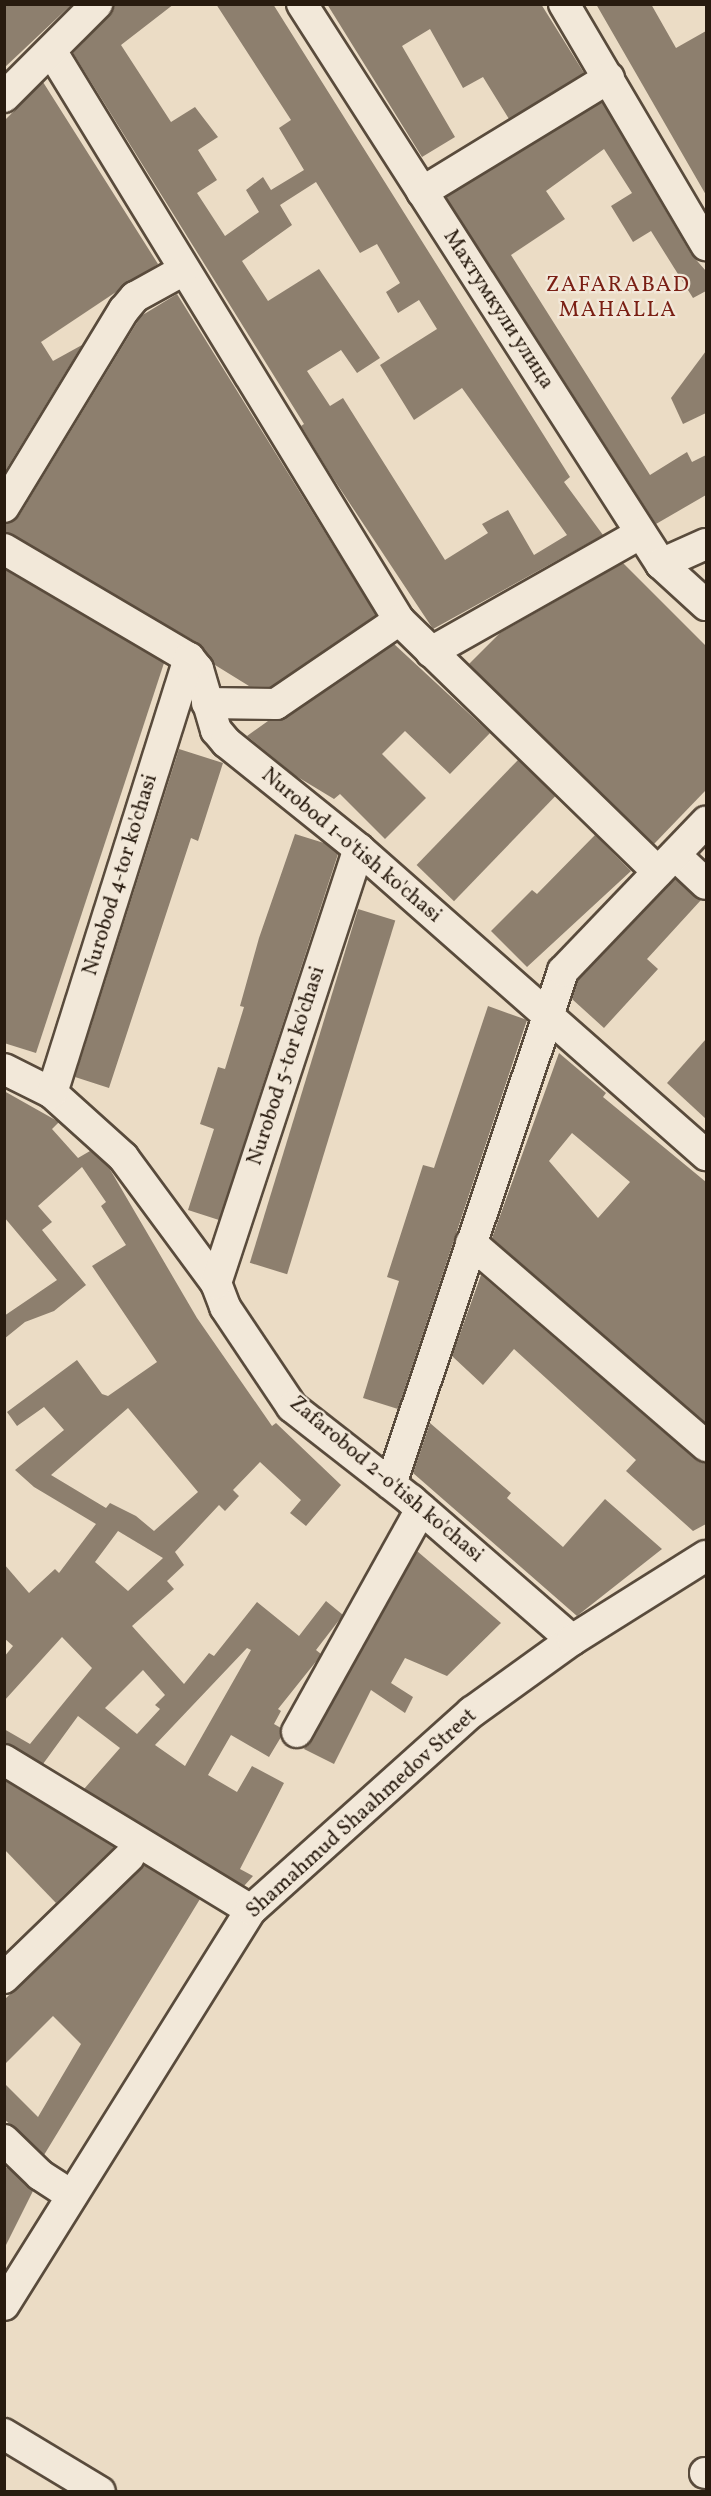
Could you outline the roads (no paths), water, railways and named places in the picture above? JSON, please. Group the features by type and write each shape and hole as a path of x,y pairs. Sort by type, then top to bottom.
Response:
{"street":[{"path":"4,97 52,52 97,4"},
{"name":"Махтумкули улица","path":"302,4 661,564 706,605"},
{"path":"564,4 706,245"},
{"path":"52,52 182,271 399,620 431,652 666,864 706,884"},
{"path":"422,192 609,78"},
{"path":"4,507 124,310 135,297 182,271"},
{"path":"431,652 641,533"},
{"path":"661,564 706,544"},
{"path":"4,549 189,658"},
{"path":"207,703 276,704 399,620"},
{"name":"Nurobod 1-o'tish ko'chasi","path":"189,658 198,669 216,730 226,742 359,849 706,1155"},
{"name":"Nurobod 4-tor ko'chasi","path":"52,1093 189,658"},
{"path":"391,1484 547,1015 570,960 706,822"},
{"name":"Nurobod 5-tor ko'chasi","path":"216,1283 359,849"},
{"name":"Zafarobod 2-o'tish ko'chasi","path":"4,1069 52,1093 123,1157 216,1283 225,1307 292,1407 391,1484 572,1640"},
{"path":"471,1243 706,1446"},
{"path":"297,1732 421,1509"},
{"name":"Shamahmud Shaahmedov Street","path":"4,2305 251,1910 472,1712 572,1640 706,1556"},
{"path":"4,1760 251,1910"},
{"path":"4,1978 129,1857"},
{"path":"4,2140 40,2175 72,2196"},
{"path":"4,2434 100,2492"}],"district":[{"name":"ZAFARABAD MAHALLA","path":"618,298"}]}
